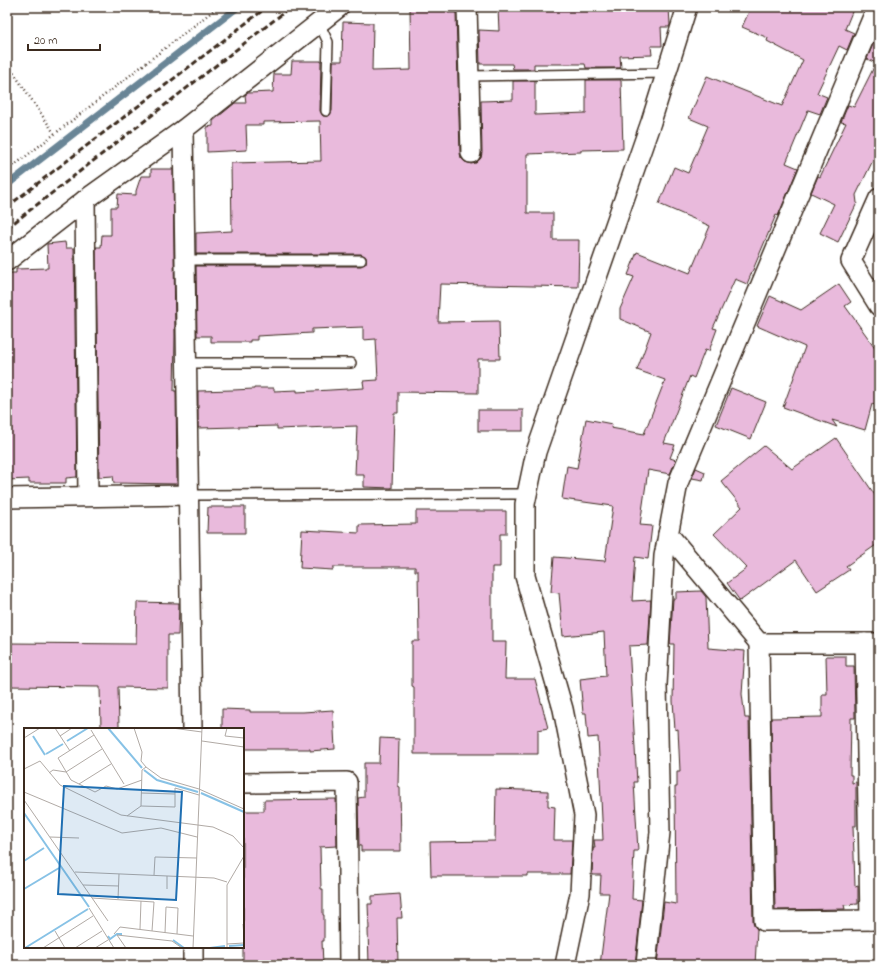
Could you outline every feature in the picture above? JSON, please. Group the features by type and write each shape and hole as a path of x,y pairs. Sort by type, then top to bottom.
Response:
{"street":[{"path":"7,261 85,200 183,130 340,7"},
{"path":"467,7 471,153"},
{"path":"565,965 580,894 584,815 563,709 525,576 525,504 536,452 651,122 687,7"},
{"path":"646,965 660,832 657,685 664,556 678,483 877,7"},
{"path":"183,130 192,728"},
{"path":"879,198 851,261 879,306"},
{"path":"85,200 88,496"},
{"path":"7,498 189,495"},
{"path":"668,534 759,643 764,921 875,920 872,643 759,643"},
{"path":"244,783 347,782 349,965"},
{"path":"193,948 193,965"}],"lane":[{"path":"318,24 328,42 326,111"},
{"path":"469,76 666,73"},
{"path":"185,260 361,260"},
{"path":"187,363 351,363"},
{"path":"189,495 527,494"}],"path":[{"path":"7,171 218,7"},
{"path":"7,63 54,133"}],"building":[{"path":"410,7 448,7 448,13 456,13 460,153 461,158 465,162 471,164 476,163 481,158 481,101 513,100 513,81 535,81 535,115 586,113 586,80 621,80 623,149 527,154 527,213 553,213 553,240 579,240 578,287 440,284 438,322 499,321 500,359 478,359 478,393 398,392 398,413 394,413 392,488 364,487 364,475 355,475 357,426 277,429 277,426 198,428 198,391 274,388 274,391 297,390 297,392 364,388 363,381 378,380 376,339 363,340 363,327 312,329 312,333 257,336 257,340 250,340 250,342 211,342 211,336 197,336 196,266 361,266 366,263 366,257 361,254 196,254 196,233 232,231 231,163 321,161 320,121 263,122 263,125 246,125 247,150 207,152 207,127 213,126 213,121 235,103 246,103 245,95 248,93 273,92 274,74 291,74 292,61 321,61 320,111 323,116 329,116 332,111 333,61 342,61 343,22 373,23 372,71 411,70"},
{"path":"669,7 670,25 669,27 661,27 662,46 651,46 652,55 620,56 621,68 586,68 585,64 534,64 534,69 513,69 512,64 480,64 479,30 499,31 498,8"},
{"path":"751,7 854,7 845,29 854,33 847,50 839,46 817,93 827,97 820,114 808,110 786,163 798,168 778,216 776,215 747,284 735,279 713,328 717,329 709,351 705,350 694,378 690,376 664,443 675,445 670,458 676,460 670,474 648,470 640,525 652,526 648,559 635,557 632,601 651,600 648,645 629,646 637,782 634,782 638,851 634,851 632,899 642,900 635,965 600,965 609,893 600,893 601,875 592,875 593,848 595,848 594,840 603,840 598,737 588,738 586,713 583,713 580,679 606,676 604,632 563,636 559,593 551,592 554,557 605,561 613,506 562,499 567,466 577,468 586,419 612,424 611,428 644,434 665,380 637,370 651,332 620,319 620,309 634,277 628,275 637,252 690,273 710,226 659,204 674,167 688,173 708,126 689,118 707,76 782,106 803,60 767,41 768,38 742,27"},
{"path":"874,42 879,45 879,148 856,195 857,203 838,242 820,233 834,204 811,193 818,176 820,177 846,123 841,122 848,105 854,107 876,63 867,59"},
{"path":"151,169 173,169 175,336 174,391 176,391 177,484 114,483 113,476 99,477 96,247 101,247 102,235 111,235 111,207 117,207 118,194 136,195 141,176 151,176"},
{"path":"65,242 66,248 74,248 77,477 66,478 66,483 29,483 29,479 7,480 7,317 10,317 9,273 16,273 16,269 48,268 47,244"},
{"path":"839,284 851,302 845,306 879,353 879,406 872,404 865,430 832,420 837,427 783,407 805,347 757,326 770,296 801,310"},
{"path":"731,388 766,402 751,439 716,425"},
{"path":"478,410 523,410 523,431 478,431"},
{"path":"836,438 879,501 879,543 846,566 849,570 817,591 796,560 740,601 727,583 747,568 714,534 742,507 721,481 764,446 792,469"},
{"path":"696,468 705,472 703,480 692,478"},
{"path":"208,507 245,507 245,533 207,533"},
{"path":"416,511 506,511 506,534 500,534 500,567 492,567 492,642 506,642 505,679 535,679 548,728 538,730 538,754 414,754 412,641 419,641 418,571 415,571 415,567 333,567 333,570 300,568 302,530 359,533 359,525 416,524"},
{"path":"701,591 706,597 708,648 745,651 742,694 745,718 749,718 753,921 754,926 757,929 755,965 657,965 664,902 676,904 675,787 677,787 677,771 680,771 678,729 675,730 673,701 674,644 670,644 673,599 676,599 676,592"},
{"path":"137,602 179,603 178,635 168,635 168,688 118,687 119,727 101,728 100,687 7,686 7,643 136,644"},
{"path":"826,656 846,656 846,666 854,666 855,718 851,718 850,775 852,775 852,783 856,782 856,826 853,826 855,886 858,885 858,904 844,905 845,909 775,910 771,718 822,717 822,694 827,694"},
{"path":"222,709 250,710 250,712 303,712 333,710 335,749 310,751 310,749 244,749 244,728 222,728"},
{"path":"380,738 399,739 398,786 400,787 401,851 361,851 361,846 359,846 358,798 364,797 364,763 379,763"},
{"path":"496,789 548,791 548,806 555,807 554,840 572,840 570,874 528,874 528,876 431,876 430,842 495,841"},
{"path":"336,799 337,846 320,847 321,889 323,889 324,915 324,941 322,941 323,965 243,965 244,811 264,811 264,800"},
{"path":"400,894 402,918 397,918 398,965 369,965 368,904 372,904 372,896"}],"waterway":[{"path":"7,185 238,7"}],"railway":[{"path":"7,207 267,7"},
{"path":"7,228 291,7"}]}
